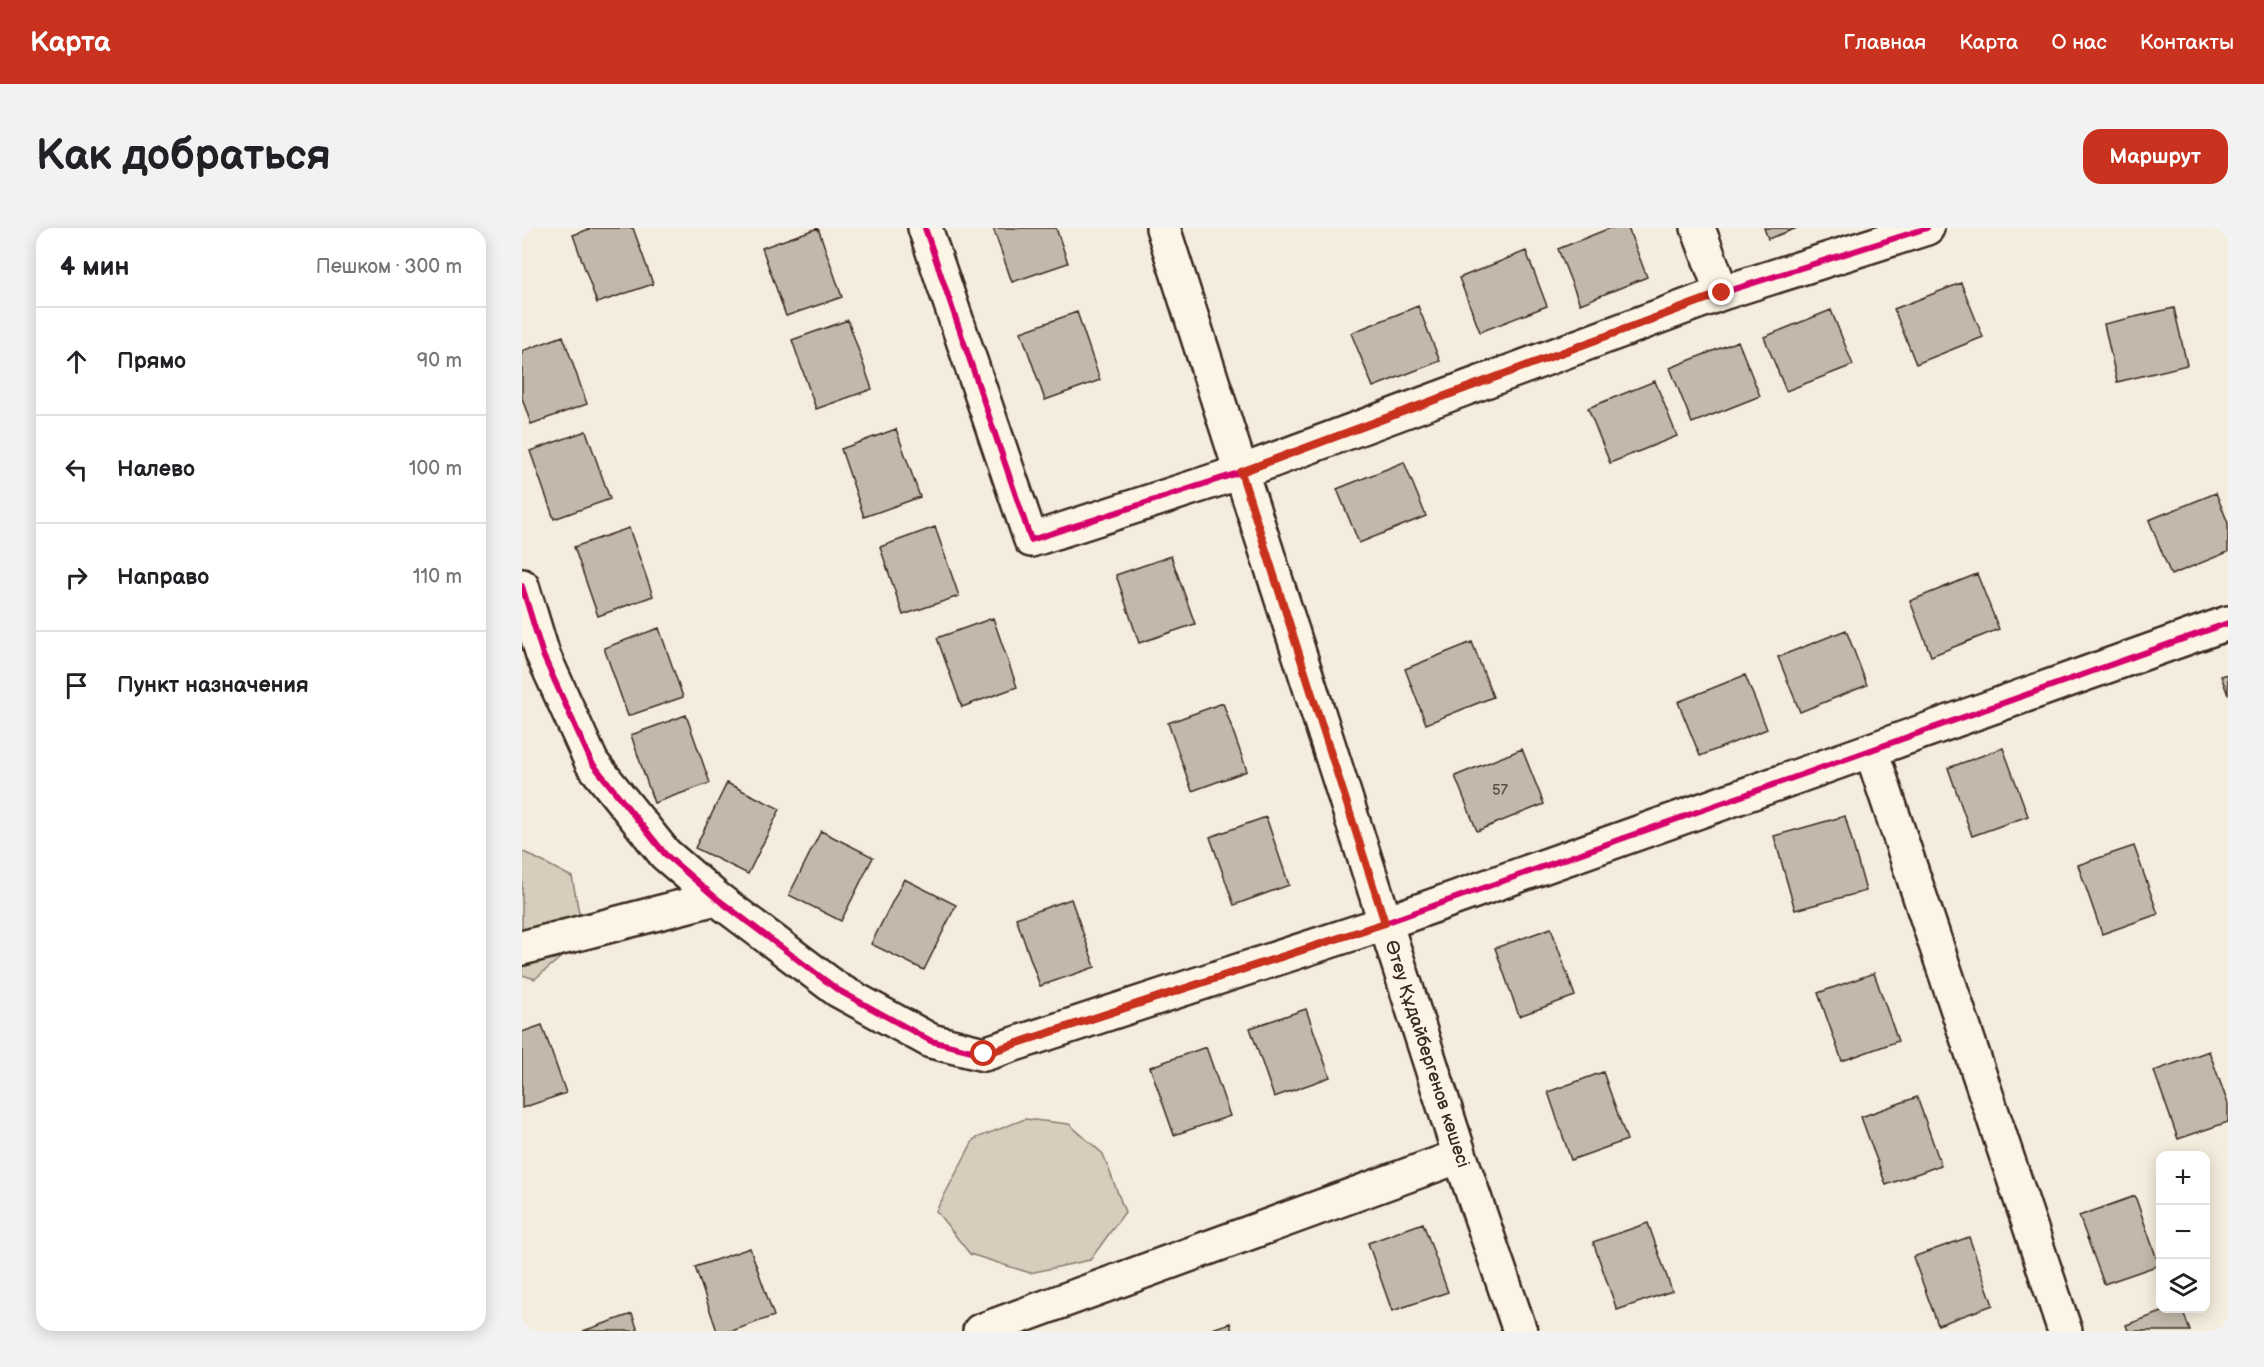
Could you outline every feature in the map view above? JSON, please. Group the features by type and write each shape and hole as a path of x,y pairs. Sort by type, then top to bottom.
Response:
{"street":[{"path":"925,228 1031,540 1241,472 1722,293 1927,228"},
{"name":"Өтеу Құдайбергенов көшесі","path":"1163,228 1460,1156 1520,1331"},
{"path":"1698,228 1722,293"},
{"path":"522,586 543,655 592,764 665,854 716,898 838,990 931,1041 984,1054 1385,923 2228,623"},
{"path":"1871,750 2065,1331"},
{"path":"522,948 716,898"},
{"path":"980,1331 1460,1156"}],"shaded area":[{"path":"522,851 572,877 584,938 535,979 522,975"},
{"path":"1025,1119 1069,1124 1103,1154 1125,1212 1090,1260 1030,1273 970,1254 936,1211 974,1139"}],"building":[{"path":"592,228 633,228 653,284 597,303 573,235"},
{"path":"818,228 842,297 786,316 762,248"},
{"path":"993,228 1056,228 1068,263 1012,282"},
{"path":"1610,228 1628,228 1647,277 1580,304 1558,249"},
{"path":"1764,228 1797,228 1768,239"},
{"path":"1526,251 1547,306 1480,332 1459,278"},
{"path":"1961,283 1983,337 1916,364 1894,309"},
{"path":"1418,306 1440,361 1373,387 1351,333"},
{"path":"2174,308 2187,365 2117,382 2104,324"},
{"path":"1831,310 1853,365 1786,391 1764,337"},
{"path":"1077,312 1100,380 1045,400 1021,332"},
{"path":"848,320 872,389 816,409 792,340"},
{"path":"563,336 587,404 531,424 522,398 522,351"},
{"path":"1738,341 1760,396 1692,423 1670,368"},
{"path":"1655,381 1677,436 1610,463 1588,408"},
{"path":"896,429 920,497 864,517 841,449"},
{"path":"586,431 610,499 554,519 530,451"},
{"path":"1404,462 1426,516 1359,543 1337,489"},
{"path":"2216,493 2228,523 2228,552 2171,575 2149,520"},
{"path":"935,527 959,596 903,615 880,547"},
{"path":"629,528 653,596 598,616 574,547"},
{"path":"1171,556 1195,624 1139,643 1116,575"},
{"path":"1977,574 1999,629 1931,656 1910,601"},
{"path":"993,618 1017,687 962,707 937,638"},
{"path":"659,628 683,697 628,716 604,648"},
{"path":"1846,630 1867,685 1800,712 1778,657"},
{"path":"1472,642 1493,697 1426,724 1405,669"},
{"path":"2228,674 2228,695 2221,676"},
{"path":"1745,675 1767,729 1700,756 1678,702"},
{"path":"1223,703 1247,771 1192,791 1168,723"},
{"path":"686,715 710,783 654,803 631,735"},
{"path":"2003,748 2028,816 1972,836 1948,768"},
{"path":"1522,749 1544,804 1477,831 1455,776"},
{"path":"727,783 780,809 748,874 695,848"},
{"path":"1845,816 1866,891 1795,910 1774,836"},
{"path":"1266,817 1289,885 1234,905 1210,837"},
{"path":"821,831 873,857 841,921 789,895"},
{"path":"2134,846 2158,914 2102,934 2078,865"},
{"path":"904,879 956,905 924,970 871,944"},
{"path":"1071,899 1095,967 1040,986 1016,918"},
{"path":"1551,928 1575,996 1519,1016 1495,948"},
{"path":"1874,973 1898,1041 1842,1061 1818,993"},
{"path":"1306,1009 1330,1077 1274,1097 1250,1028"},
{"path":"542,1025 566,1093 522,1108 522,1032"},
{"path":"1206,1047 1230,1116 1174,1135 1150,1067"},
{"path":"2209,1051 2228,1104 2228,1122 2178,1139 2154,1071"},
{"path":"1603,1072 1627,1140 1571,1160 1548,1092"},
{"path":"1917,1097 1941,1165 1886,1185 1861,1117"},
{"path":"2135,1196 2156,1256 2156,1266 2104,1284 2079,1216"},
{"path":"1423,1223 1448,1292 1392,1311 1368,1243"},
{"path":"1648,1223 1672,1291 1617,1310 1593,1242"},
{"path":"1969,1237 1993,1305 1938,1325 1913,1257"},
{"path":"750,1248 774,1316 732,1331 717,1331 695,1267"},
{"path":"2159,1313 2184,1313 2190,1331 2128,1331 2126,1325"},
{"path":"632,1314 638,1331 583,1331"},
{"path":"1230,1323 1232,1331 1206,1331"}],"cycle path":[{"path":"925,228 1031,540 1241,472 1722,293 1927,228"},
{"path":"522,586 543,655 592,763 665,854 716,898 838,990 931,1041 984,1054 1385,923 2228,623"}],"route":[{"path":"984,1054 1385,923 1241,472 1722,293"}]}
